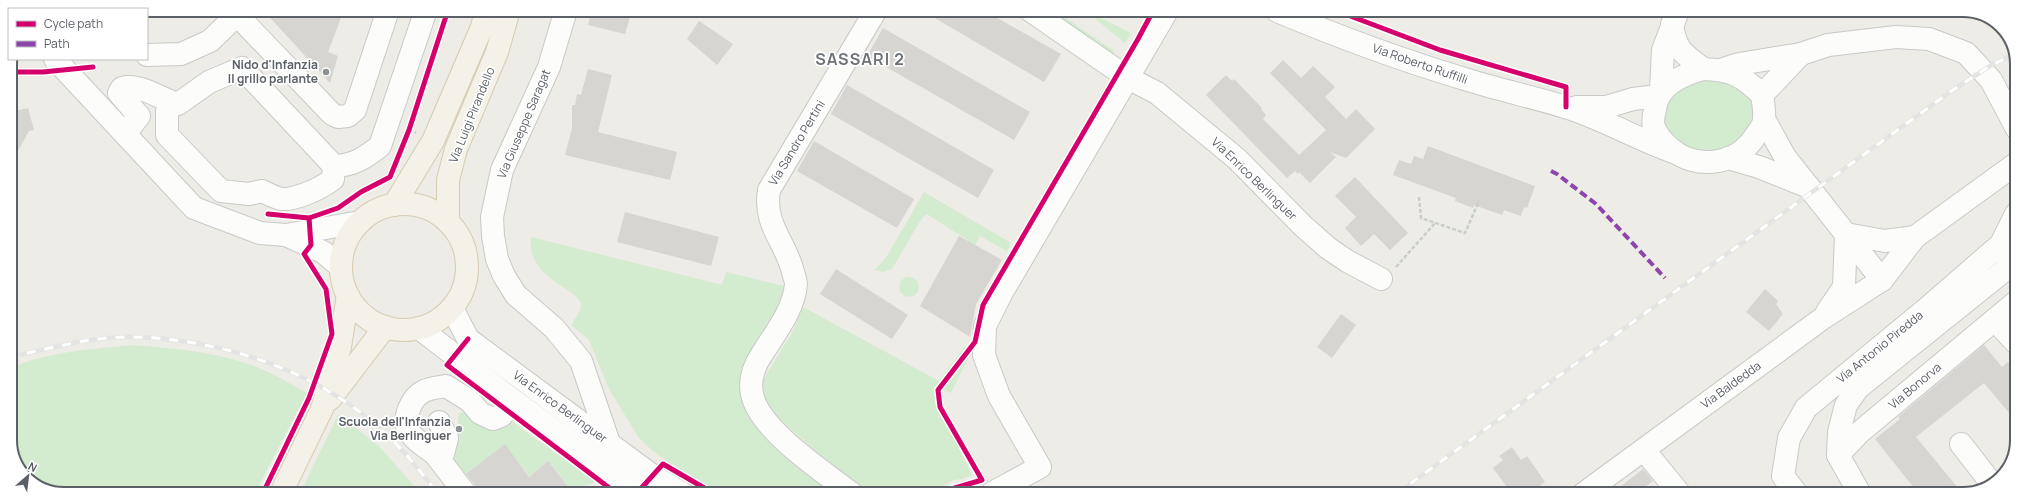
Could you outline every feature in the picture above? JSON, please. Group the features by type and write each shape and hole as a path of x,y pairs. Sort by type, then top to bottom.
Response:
{"main road":[{"name":"Via Luigi Pirandello","path":"394,205 433,141 482,27 484,17"},
{"name":"Via Luigi Pirandello","path":"448,222 448,180 456,149 497,52 507,17"},
{"path":"394,205 417,206 428,209 448,222 459,237 466,255 467,274 462,292 452,308 431,324 419,328 402,330 385,326 366,316 357,309 348,295 343,282 341,267 345,246 350,235 360,222 376,211 394,205"},
{"path":"284,487 322,409 340,347 348,295"},
{"path":"322,409 385,326"}],"street":[{"path":"148,55 181,54 210,41 234,17"},
{"path":"242,17 332,114 338,117 348,116 355,110 386,17"},
{"path":"125,134 138,116 119,93 122,88 129,86 138,88 163,100 178,104 209,82 242,68 334,166 345,166 363,158 380,146 424,17"},
{"name":"Via Giuseppe Saragat","path":"564,17 549,67 502,170 492,217 493,236 497,259 504,276 516,295 554,328 581,361 608,443"},
{"name":"Via Sandro Pertini","path":"843,487 779,436 756,406 750,382 754,368 789,310 796,284 791,263 771,223 768,209 770,190 872,17"},
{"path":"1041,17 1128,78"},
{"path":"1002,487 1040,467 997,389 984,355 985,326 1001,294 1164,17"},
{"name":"Via Roberto Ruffilli","path":"1292,17 1326,32 1468,80 1566,107 1614,126 1647,143 1674,152"},
{"path":"1675,18 1674,41 1682,53 1712,69 1739,75 1762,95 1764,119 1785,157 1882,280"},
{"path":"1675,18 1663,50 1660,93 1653,125 1660,139 1674,152 1687,159 1712,163 1740,153 1750,145 1764,119"},
{"path":"1660,93 1691,72 1801,54 1828,45 1896,36 1929,39 1966,53 1991,80 2010,116"},
{"path":"1762,95 1801,54"},
{"path":"56,60 194,208 260,233 286,235 360,222"},
{"name":"Via Enrico Berlinguer","path":"1128,78 1157,92 1203,129 1237,159 1302,226 1328,248 1347,261 1381,279"},
{"name":"Via Roberto Ruffilli","path":"1566,107 1606,107 1660,93"},
{"path":"167,112 167,134 221,191 249,194 262,191 283,199 294,197 324,186 333,179 334,166"},
{"path":"1728,158 1759,167 1808,187"},
{"path":"1846,234 1886,241 1915,237 2010,168"},
{"name":"Via Antonio Piredda","path":"1792,487 1783,476 1789,438 1806,408 1925,310 2001,244 2010,226"},
{"path":"1823,318 1844,287 1846,234"},
{"path":"286,235 322,252 341,267"},
{"name":"Via Baldedda","path":"1593,487 1823,318 1882,280 1915,237"},
{"name":"Via Antonio Piredda","path":"1838,455 1839,432 1846,405 1858,388 2005,270 2010,261"},
{"name":"Via Bonorva","path":"1838,455 1860,432 2010,307"},
{"name":"Via Enrico Berlinguer","path":"452,308 468,339 608,443 672,487"},
{"path":"1995,320 2010,336"},
{"name":"Via Enrico Berlinguer","path":"419,328 510,398 633,487"},
{"path":"460,487 435,454 412,435 408,427 409,407 424,391 446,386 470,401 480,413 493,419 501,416 510,405 510,398"},
{"path":"435,454 443,454 447,438 439,422"},
{"path":"1961,444 1988,479"},
{"path":"1644,450 1670,487"},
{"path":"1838,455 1856,487"}],"path":[{"path":"1419,197 1421,218 1465,233 1479,201"},
{"path":"1381,279 1400,264 1435,223"}],"green space":[{"path":"1048,17 1064,17 1114,51 1113,59"},
{"path":"1093,17 1098,17 1131,33 1125,43"},
{"path":"1715,79 1725,81 1740,88 1751,99 1755,113 1754,121 1746,135 1739,142 1727,147 1699,153 1689,150 1667,131 1663,122 1662,113 1665,106 1679,91 1697,80"},
{"path":"924,192 1011,243 1007,251 980,236 975,245 927,214 922,218 892,269 883,272 875,270 887,256"},
{"path":"531,237 722,285 726,272 784,286 783,296 742,394 746,409 753,423 764,437 777,451 824,487 703,487 690,480 652,450 639,438 609,389 589,340 571,325 581,306 579,300 545,273 537,264 532,252"},
{"path":"905,277 913,277 919,283 919,291 913,297 905,297 899,291 899,283"},
{"path":"803,307 939,381 965,346 969,357 951,393 944,390 937,400 972,475 962,479 953,480 942,487 856,487 767,408 761,383 793,331"},
{"path":"132,345 217,355 234,359 266,371 307,393 258,487 55,486 40,481 29,471 23,464 18,449 17,366 39,358 86,350"},
{"path":"468,412 507,418 596,482 580,487 569,487 548,461 529,476 505,445 464,475 454,466 448,450 457,434 459,413"},
{"path":"338,415 378,445 415,487 303,487"}],"building":[{"path":"269,17 341,17 328,52 338,56 330,83"},
{"path":"590,17 630,17 625,34 588,25"},
{"path":"933,17 996,17 1061,54 1044,82"},
{"path":"699,21 733,44 717,65 687,39"},
{"path":"883,28 1030,112 1014,140 867,56"},
{"path":"1283,60 1301,78 1313,66 1335,87 1325,97 1346,119 1356,109 1375,129 1346,158 1330,152 1336,157 1310,183 1299,172 1298,174 1295,171 1287,178 1206,95 1226,75 1232,81 1234,79 1262,108 1261,109 1266,115 1263,119 1299,155 1326,130 1270,73"},
{"path":"588,69 612,75 598,132 677,152 670,180 565,155 572,128 572,105 575,105 577,94 581,95"},
{"path":"847,85 994,170 978,198 831,114"},
{"path":"28,108 34,130 29,131 17,152 17,110"},
{"path":"814,141 914,199 897,228 797,171"},
{"path":"1428,146 1535,186 1527,208 1524,207 1521,216 1504,210 1502,215 1474,205 1473,208 1455,201 1456,198 1393,175 1399,160 1411,164 1414,156 1423,159"},
{"path":"1355,177 1408,233 1390,250 1374,234 1361,246 1345,228 1356,217 1335,196"},
{"path":"625,212 719,237 711,266 617,242"},
{"path":"959,236 1002,260 976,304 970,337 920,306"},
{"path":"836,269 908,315 892,339 820,294"},
{"path":"1765,289 1778,301 1776,304 1783,314 1769,331 1746,312"},
{"path":"1341,314 1356,325 1332,358 1317,347"},
{"path":"1984,345 2002,367 2008,362 2010,365 2010,414 1984,383 1916,437 1957,487 1913,487 1875,439 1900,419 1898,417"},
{"path":"505,444 529,477 548,461 568,487 476,487 466,474"},
{"path":"1512,447 1521,460 1527,456 1545,482 1540,486 1541,487 1507,487 1493,468 1503,460 1499,456"},
{"path":"1643,469 1653,481 1645,487 1620,487"}],"railway":[{"path":"1406,487 1950,92 1990,66 2009,56"},
{"path":"17,356 76,343 119,337 167,339 202,344 236,352 270,363 302,377 333,394 362,413 401,449 432,487"}],"marked path":[{"path":"1551,171 1596,204 1665,278"}],"cycle path":[{"path":"268,214 309,218 338,208 361,192 390,177 409,130 446,17"},
{"path":"958,487 982,480 940,407 938,390 975,342 983,305 1150,17"},
{"path":"1353,17 1440,50 1566,87 1566,107"},
{"path":"17,72 43,72 93,67"},
{"path":"266,487 309,398 332,334 326,289 304,254 311,245 309,218"},
{"path":"468,339 447,365 608,487"},
{"path":"642,487 663,464 703,487"}],"place":[{"name":"Nido d'Infanzia Il grillo parlante","path":"326,72"},
{"name":"Scuola dell'Infanzia Via Berlinguer","path":"459,429"}],"district":[{"name":"SASSARI 2","path":"860,59"}]}
